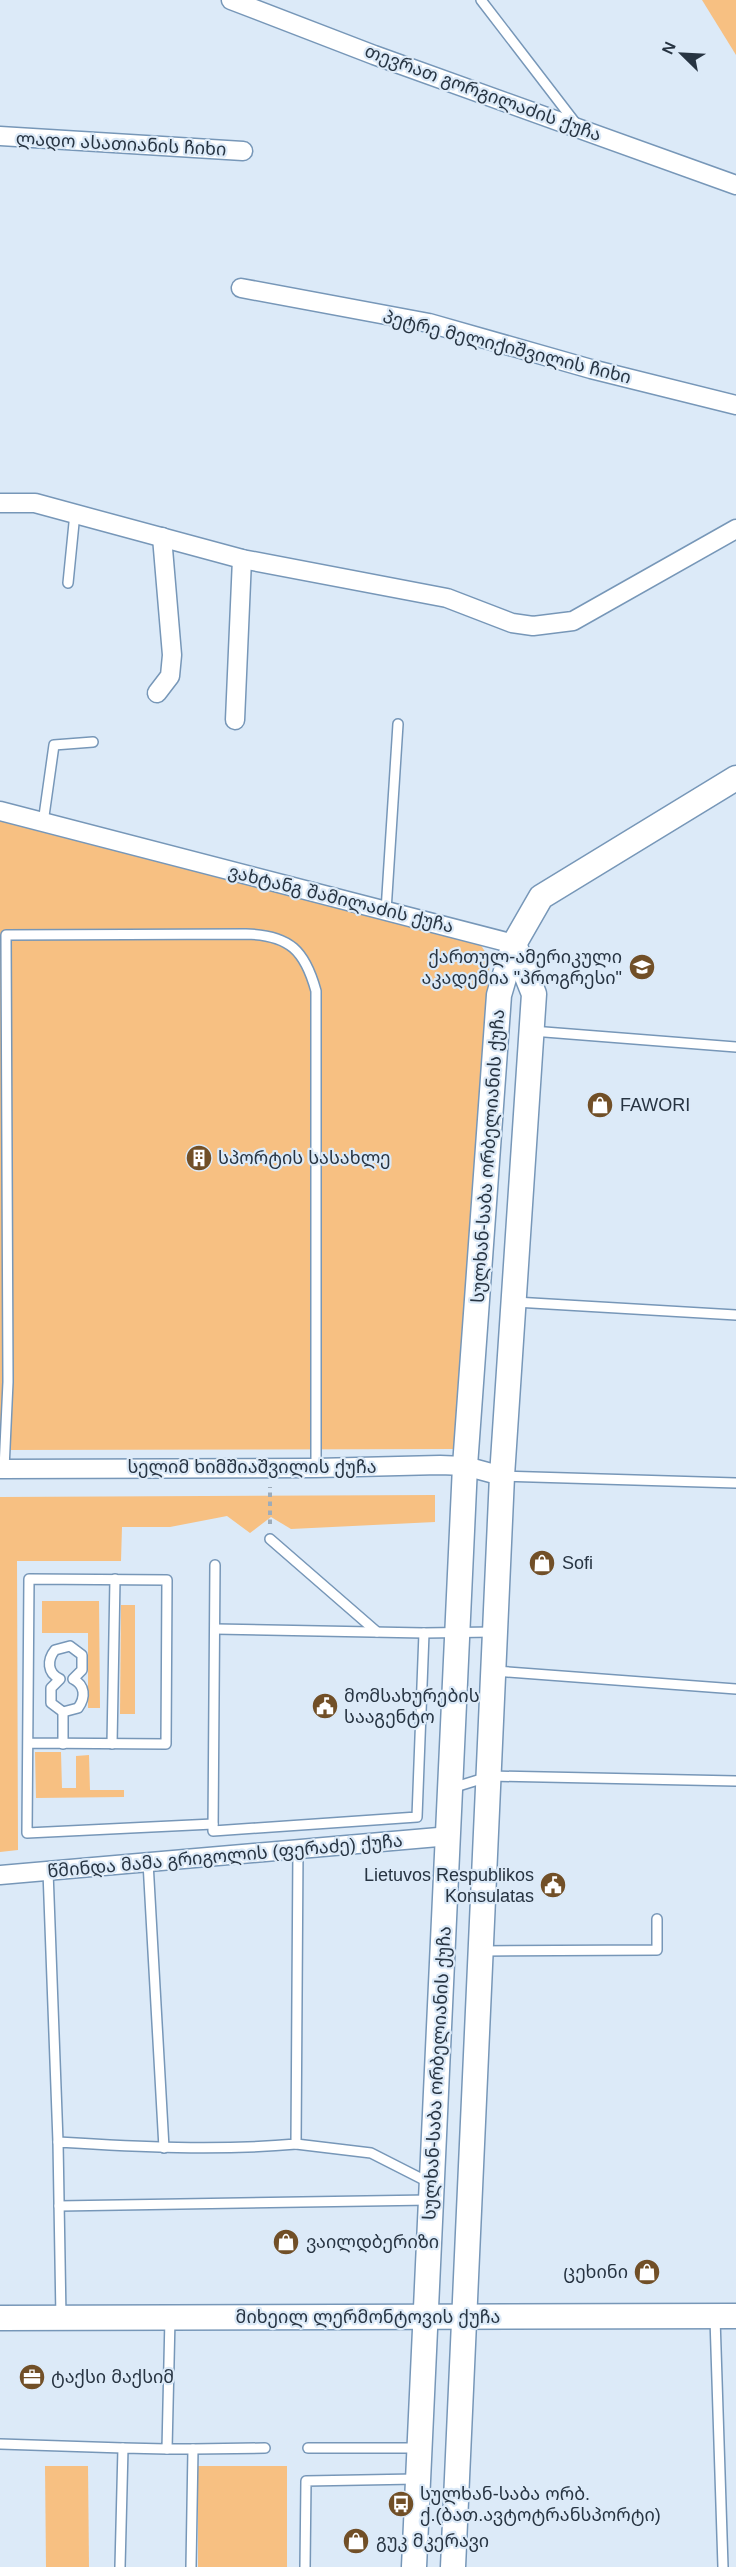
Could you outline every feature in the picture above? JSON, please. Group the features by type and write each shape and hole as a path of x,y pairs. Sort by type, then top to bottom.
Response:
{"street":[{"name":"თევრათ გორგილაძის ქუჩა","path":"231,0 374,55 736,185"},
{"name":"ლადო ასათიანის ჩიხი","path":"0,136 243,151"},
{"name":"პეტრე მელიქიშვილის ჩიხი","path":"241,288 429,323 591,369 736,405"},
{"path":"0,503 34,503 242,559 447,598 512,623 533,626 573,621 736,529"},
{"path":"157,693 170,676 172,655 162,537"},
{"path":"235,720 242,559"},
{"path":"514,944 541,897 736,778"},
{"name":"ვახტანგ შამილაძის ქუჩა","path":"0,812 514,944"},
{"name":"სულხან-საბა ორბელიანის ქუჩა","path":"453,2567 480,1951 491,1776 494,1632 502,1476 534,994 514,944"},
{"name":"სულხან-საბა ორბელიანის ქუჩა","path":"414,2567 460,1633 465,1466 499,995 514,944"},
{"name":"სელიმ ხიმშიაშვილის ქუჩა","path":"2,1469 465,1466 502,1476"},
{"name":"წმინდა მამა გრიგოლის (ფერაძე) ქუჩა","path":"0,1875 450,1836"},
{"name":"მიხეილ ლერმონტოვის ქუჩა","path":"0,2318 726,2316"}],"lane":[{"path":"481,0 579,127"},
{"path":"68,583 75,513"},
{"path":"386,911 398,724"},
{"path":"43,822 54,745 93,742"},
{"path":"2,1469 8,1382 3,934 265,934 290,944 308,964 316,991 316,1468"},
{"path":"532,1031 736,1047"},
{"path":"513,1302 736,1315"},
{"path":"502,1476 736,1483"},
{"path":"270,1539 377,1632"},
{"path":"215,1565 213,1831 417,1817 424,1633"},
{"path":"28,1743 166,1744 167,1580 29,1579 27,1833 213,1824"},
{"path":"112,1744 115,1579"},
{"path":"215,1629 494,1632"},
{"path":"60,1679 51,1688 49,1695 56,1709 71,1712 83,1702 82,1687 73,1679 60,1679 51,1671 49,1664 50,1656 62,1647 76,1649 82,1655 82,1670 73,1679"},
{"path":"493,1671 736,1689"},
{"path":"63,1712 63,1744"},
{"path":"452,1788 491,1776 736,1781"},
{"path":"296,2144 298,1849"},
{"path":"148,1862 164,2148"},
{"path":"48,1871 58,2142 61,2318"},
{"path":"480,1951 657,1950 657,1919"},
{"path":"58,2142 164,2148 253,2148 296,2144 370,2153 431,2192"},
{"path":"59,2206 431,2192"},
{"path":"723,2567 726,2316"},
{"path":"167,2449 170,2318"},
{"path":"0,2444 167,2449 266,2448"},
{"path":"120,2567 123,2448"},
{"path":"308,2448 419,2448"},
{"path":"191,2567 193,2449"},
{"path":"305,2567 306,2481 417,2479"}],"path":[{"path":"270,1539 271,1468"}],"shaded area":[{"path":"702,0 736,0 736,55"},
{"path":"0,821 480,944 490,959 454,1449 0,1450"},
{"path":"435,1495 435,1522 291,1529 271,1517 250,1533 227,1516 170,1527 122,1527 121,1561 17,1561 18,1850 0,1852 0,1497"},
{"path":"42,1601 99,1601 100,1708 88,1708 88,1633 42,1633"},
{"path":"121,1605 135,1605 135,1714 120,1714"},
{"path":"35,1752 61,1752 62,1788 76,1788 76,1756 89,1755 90,1790 124,1790 124,1797 36,1798"},
{"path":"45,2466 88,2466 89,2567 46,2567"},
{"path":"198,2466 287,2466 287,2567 198,2567"}],"place":[{"name":"ქართულ-ამერიკული აკადემია \"პროგრესი\"","path":"642,967"},
{"name":"FAWORI","path":"600,1105"},
{"name":"სპორტის სასახლე","path":"199,1158"},
{"name":"Sofi","path":"542,1563"},
{"name":"მომსახურების სააგენტო","path":"325,1706"},
{"name":"Lietuvos Respublikos Konsulatas","path":"553,1885"},
{"name":"ვაილდბერიზი","path":"286,2242"},
{"name":"ცეხინი","path":"647,2272"},
{"name":"ტაქსი მაქსიმ","path":"32,2377"},
{"name":"სულხან-საბა ორბ. ქ.(ბათ.ავტოტრანსპორტი)","path":"401,2504"},
{"name":"გუკ მკერავი","path":"356,2541"}]}
